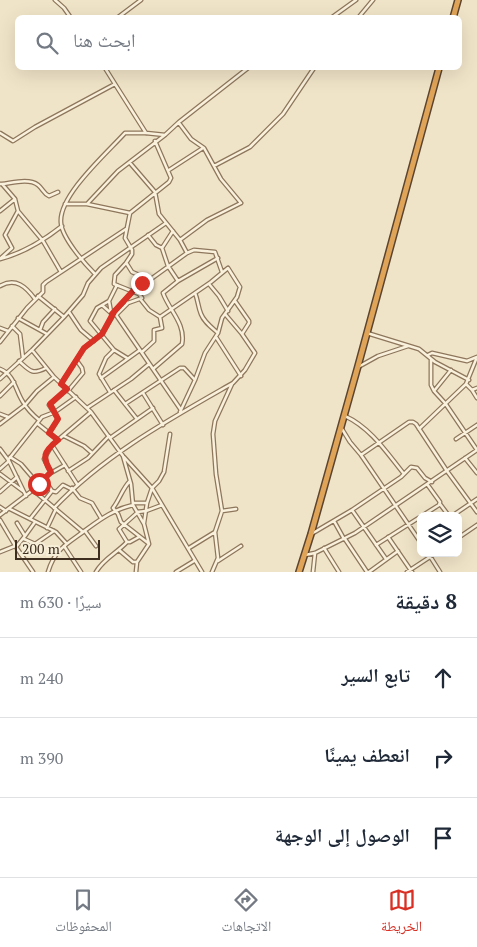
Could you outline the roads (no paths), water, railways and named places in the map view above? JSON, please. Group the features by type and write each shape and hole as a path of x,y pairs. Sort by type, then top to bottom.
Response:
{"highway":[{"path":"454,15 458,0"},
{"path":"300,571 341,428 437,70"}],"street":[{"path":"55,0 69,15"},
{"path":"121,15 141,0"},
{"path":"335,15 356,0"},
{"path":"360,15 373,0"},
{"path":"106,70 146,133"},
{"path":"87,204 109,180 155,141 245,70"},
{"path":"214,166 250,147 264,134 283,114 313,70"},
{"path":"0,133 13,141 115,84"},
{"path":"178,122 191,139 204,148 221,179 241,203 207,220 180,240"},
{"path":"95,274 80,259 62,226 61,218 65,204 78,184 125,134 146,133 165,135"},
{"path":"155,141 169,170 170,181 130,213 125,240 131,248 132,254 115,275 114,284 133,291 142,297 141,300 149,310 160,316"},
{"path":"169,170 204,148"},
{"path":"130,163 155,192 158,211 180,240 187,253"},
{"path":"1,184 33,182 40,186 46,195 49,196 58,192"},
{"path":"1,184 15,199 18,211 43,241 61,272"},
{"path":"0,211 15,199"},
{"path":"65,204 87,204 130,213"},
{"path":"0,259 12,248 6,234 18,211"},
{"path":"0,378 32,350 64,317 83,295 88,283 95,274 107,263 166,223"},
{"path":"0,259 14,256 43,241 62,226"},
{"path":"0,342 18,318 44,291 46,282 126,229"},
{"path":"162,248 173,231"},
{"path":"148,235 162,248 168,266 178,281"},
{"path":"61,384 84,348 102,334 113,313 126,302 133,291 142,283 194,250 216,253 222,272"},
{"path":"153,369 180,346 183,341 182,330 178,320 163,293 178,281 218,258"},
{"path":"126,263 132,272 139,275 142,283"},
{"path":"160,316 209,284 229,268 239,285 240,289 235,301 220,322 216,337 204,353 195,380 180,414"},
{"path":"0,286 8,282 24,286 35,299"},
{"path":"209,284 228,311"},
{"path":"117,285 109,301 103,306 99,306 90,321 114,350 127,358"},
{"path":"194,293 201,315 218,333"},
{"path":"38,296 64,317"},
{"path":"126,302 141,300"},
{"path":"109,301 113,313 181,410"},
{"path":"235,301 249,321 242,334"},
{"path":"103,306 113,313"},
{"path":"40,330 43,322 55,309"},
{"path":"68,312 81,330 94,341"},
{"path":"47,528 55,508 77,484 120,451 233,383 240,376 255,353 225,314"},
{"path":"101,378 127,358 141,351 154,341 154,330 162,328 160,316"},
{"path":"18,318 47,334"},
{"path":"12,326 20,334 23,358"},
{"path":"0,328 8,331"},
{"path":"367,333 419,348 431,359 469,380"},
{"path":"216,337 240,376"},
{"path":"358,366 378,356 409,346"},
{"path":"32,350 54,378 91,412 123,456 152,488 202,572"},
{"path":"110,392 99,374 106,358 114,350"},
{"path":"428,355 432,353 467,361 477,357"},
{"path":"419,429 466,384 477,357"},
{"path":"305,555 315,553 345,539 477,450 445,403 434,391 431,385 431,359"},
{"path":"19,361 32,372 38,372 46,368"},
{"path":"49,433 58,419 50,404 68,390 84,373 77,361"},
{"path":"87,408 150,364"},
{"path":"125,404 182,368 195,380"},
{"path":"0,369 7,372 25,405 38,422 58,440"},
{"path":"434,391 451,370"},
{"path":"0,424 25,405 38,390 54,378"},
{"path":"0,396 14,382"},
{"path":"217,562 215,532 222,511 212,434 215,421 233,383"},
{"path":"466,384 477,398"},
{"path":"472,390 477,388"},
{"path":"114,390 137,420"},
{"path":"143,393 163,425"},
{"path":"0,469 45,415 55,412 76,397"},
{"path":"68,471 110,437 153,408"},
{"path":"51,472 44,459 52,445 91,412"},
{"path":"0,414 8,417"},
{"path":"344,416 367,431 404,474"},
{"path":"361,455 410,422 414,423 477,512"},
{"path":"456,439 477,425"},
{"path":"341,428 417,537"},
{"path":"144,524 147,503 152,488 164,472 170,434"},
{"path":"64,436 84,446 92,453"},
{"path":"52,445 77,484"},
{"path":"0,449 9,459 26,496"},
{"path":"123,456 130,481 133,504 144,524 149,544 138,562 136,572"},
{"path":"465,458 477,473"},
{"path":"9,459 22,464 39,484"},
{"path":"0,515 26,496 51,472 64,464"},
{"path":"311,534 384,489 409,468 414,466 425,478 432,482"},
{"path":"0,474 23,491"},
{"path":"0,492 17,477"},
{"path":"44,478 52,491"},
{"path":"130,481 123,488 119,500 113,507 120,521 149,544"},
{"path":"427,484 447,512"},
{"path":"30,519 52,491 56,492 63,485 76,493 80,498 92,503 101,518"},
{"path":"33,490 84,532 96,546"},
{"path":"457,512 477,499"},
{"path":"48,572 53,559 65,544 101,518 133,504 147,503"},
{"path":"427,512 440,504"},
{"path":"126,542 119,529 138,512 162,505"},
{"path":"0,506 6,511"},
{"path":"10,509 54,531 65,544 81,572"},
{"path":"222,511 236,509"},
{"path":"352,510 386,559"},
{"path":"376,546 417,518"},
{"path":"0,520 15,547 33,572"},
{"path":"334,521 368,572 398,550"},
{"path":"0,552 15,547 35,522"},
{"path":"17,524 24,538 36,544 54,531"},
{"path":"462,535 477,525"},
{"path":"188,548 215,532"},
{"path":"96,572 104,561 126,542 140,537"},
{"path":"388,537 412,571"},
{"path":"212,572 217,562 241,546"},
{"path":"324,548 339,572"},
{"path":"119,550 132,562 138,562"},
{"path":"313,572 315,553"},
{"path":"407,572 412,571 431,557 440,572"},
{"path":"176,572 194,561"}]}
